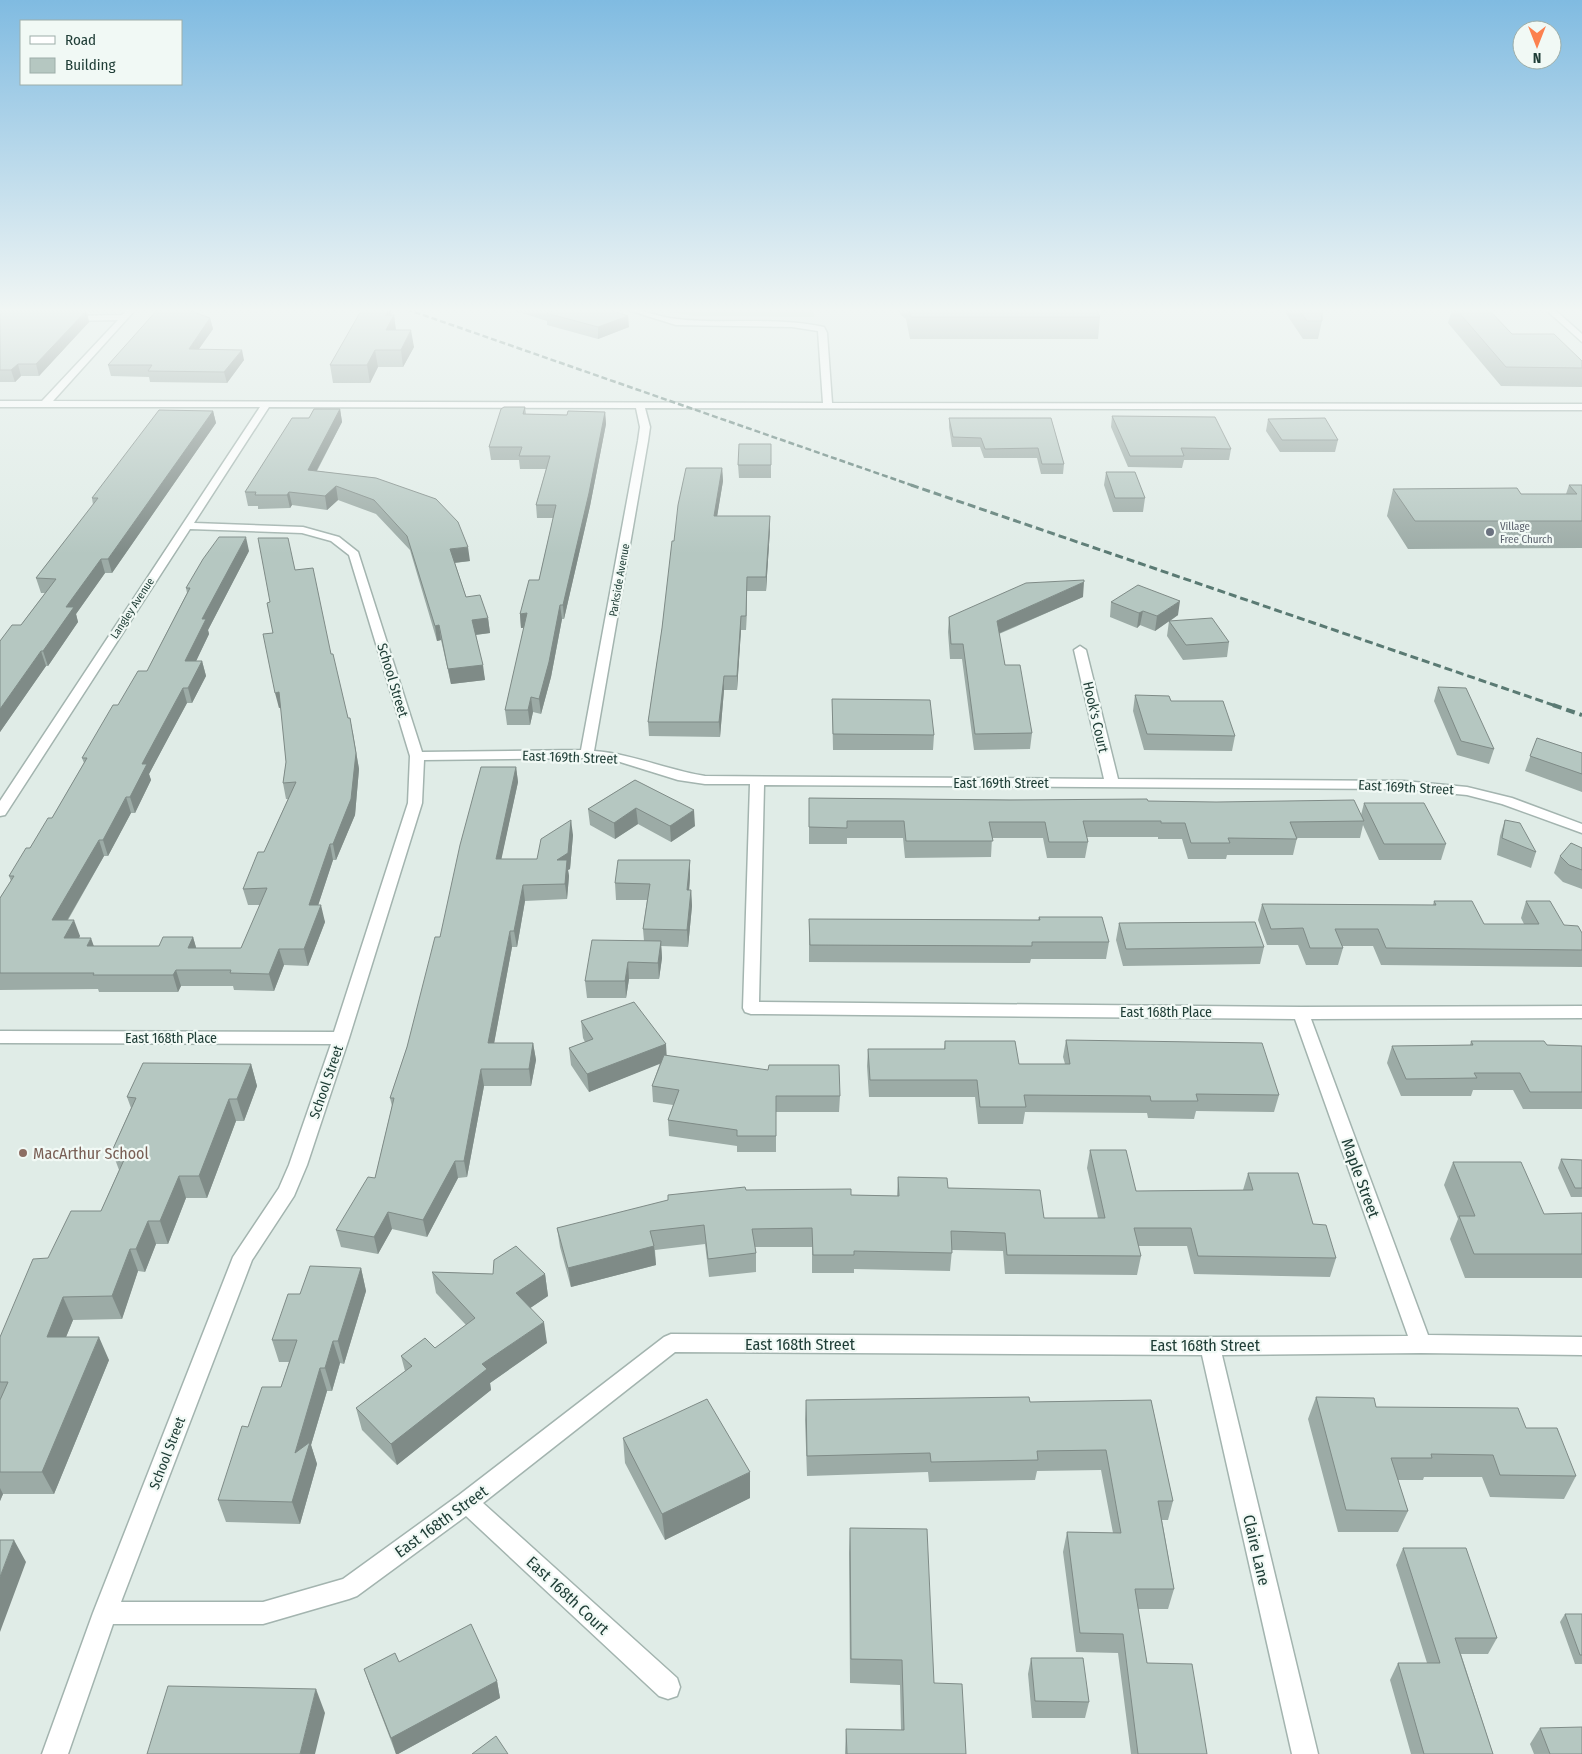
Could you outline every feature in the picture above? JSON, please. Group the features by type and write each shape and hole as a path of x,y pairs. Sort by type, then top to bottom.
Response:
{"street":[{"path":"45,404 57,391"},
{"path":"827,391 828,406"},
{"path":"0,404 1582,407"},
{"name":"Langley Avenue","path":"0,812 6,794 266,405"},
{"name":"Parkside Avenue","path":"587,754 643,441 645,426 640,406"},
{"name":"School Street","path":"55,1754 104,1614 243,1257 287,1191 298,1165 341,1038 415,803 417,756 354,554 336,539 303,530 186,526"},
{"name":"Hook's Court","path":"1080,650 1112,783"},
{"name":"East 169th Street","path":"417,756 587,754 619,757 678,776 705,780 1394,784 1437,787 1507,801 1582,829"},
{"name":"East 168th Place","path":"756,781 751,1008 1302,1013 1582,1012"},
{"name":"Maple Street","path":"1302,1013 1420,1344"},
{"name":"East 168th Place","path":"0,1037 341,1038"},
{"name":"East 168th Street","path":"104,1614 262,1614 349,1588 467,1502 671,1343 1582,1346"},
{"name":"Claire Lane","path":"1210,1346 1305,1754"},
{"name":"East 168th Court","path":"467,1502 668,1687"}],"building":[{"path":"504,407 525,407 523,414 567,415 568,411 605,412 589,493 563,605 560,605 549,662 539,699 531,697 528,710 505,710 527,613 520,614 529,580 539,580 556,505 536,505 550,456 519,456 522,447 489,447 501,409"},
{"path":"314,409 340,409 308,470 376,478 436,499 458,522 468,547 450,549 466,597 480,595 488,618 472,620 483,665 448,669 439,625 435,626 407,536 374,500 336,486 325,496 289,492 287,495 255,495 256,492 245,492 292,418 309,418"},
{"path":"159,410 213,411 108,559 101,559 66,607 74,607 0,709 0,641 12,625 21,625 56,579 36,578 98,498 92,498"},
{"path":"1112,416 1215,417 1231,449 1181,448 1184,456 1130,456"},
{"path":"949,418 1051,418 1064,464 1042,464 1038,448 985,449 981,438 953,437"},
{"path":"1325,418 1338,440 1282,440 1268,419"},
{"path":"739,444 771,444 771,465 738,465"},
{"path":"686,468 722,468 714,516 770,516 766,577 747,577 746,616 741,616 737,676 724,676 719,722 648,722 662,628 672,541 674,541 678,505"},
{"path":"1106,472 1135,472 1145,498 1115,498"},
{"path":"1569,485 1582,485 1582,521 1415,521 1393,489 1517,488 1521,494 1577,494"},
{"path":"219,537 246,537 202,619 206,619 185,661 202,661 188,688 183,688 142,764 147,764 130,797 126,797 103,840 99,840 52,920 74,920 64,938 91,938 87,946 159,946 163,937 193,937 188,948 241,948 267,888 243,889 258,852 264,852 296,782 283,783 286,762 279,692 275,693 263,634 273,633 267,603 270,602 258,538 288,538 295,570 313,568 331,654 333,654 348,718 350,718 356,753 351,799 333,844 330,844 309,905 321,905 304,949 279,949 269,974 230,973 231,970 176,970 173,975 0,973 0,898 14,876 9,876 26,848 30,848 48,818 52,818 87,758 82,758 113,705 118,705 138,671 147,671 190,588 186,588"},
{"path":"1084,580 1084,582 997,621 1005,665 1020,665 1032,733 975,734 963,644 951,644 949,617 1026,583"},
{"path":"1138,585 1180,601 1157,616 1143,611 1139,613 1111,602"},
{"path":"1212,618 1229,642 1186,645 1169,621"},
{"path":"1438,687 1466,688 1494,749 1461,741"},
{"path":"1135,695 1169,696 1171,701 1223,701 1235,736 1147,734"},
{"path":"832,699 930,700 934,735 833,734"},
{"path":"1537,738 1582,753 1582,774 1530,756"},
{"path":"481,767 516,767 496,859 537,859 541,839 571,820 568,853 557,860 567,860 565,884 523,885 514,931 510,931 488,1043 533,1043 529,1069 481,1069 464,1161 455,1161 423,1220 388,1212 374,1237 336,1230 368,1177 375,1178 394,1098 390,1098 407,1047 435,937 440,937 460,845"},
{"path":"635,780 694,810 670,826 636,808 614,823 588,809"},
{"path":"809,798 1147,799 1148,801 1216,802 1354,800 1364,821 1290,822 1297,839 1228,838 1230,843 1191,843 1185,823 1161,823 1161,821 1083,821 1088,842 1049,842 1045,822 989,822 993,841 906,841 904,821 847,821 847,828 809,827"},
{"path":"1364,803 1424,803 1446,844 1384,844"},
{"path":"1505,820 1520,823 1536,852 1502,838"},
{"path":"1571,843 1582,848 1582,870 1569,865 1560,856"},
{"path":"618,860 690,860 687,890 691,890 687,930 643,929 650,884 615,883"},
{"path":"1434,901 1472,901 1484,924 1539,924 1526,901 1550,901 1564,925 1578,926 1582,933 1582,950 1386,948 1378,929 1335,929 1343,948 1310,948 1303,928 1271,929 1262,904 1436,905"},
{"path":"1039,917 1102,917 1109,942 1032,942 1032,946 810,945 809,919 1040,920"},
{"path":"1255,922 1264,947 1126,949 1119,923"},
{"path":"592,940 661,941 658,963 628,962 625,981 585,981"},
{"path":"634,1002 666,1044 587,1074 569,1048 593,1039 581,1021"},
{"path":"1066,1040 1262,1043 1279,1095 1196,1094 1198,1101 1151,1101 1150,1096 1024,1095 1026,1107 980,1107 977,1080 870,1080 868,1049 945,1049 945,1041 1015,1041 1019,1064 1070,1064"},
{"path":"1471,1041 1544,1041 1547,1045 1582,1046 1582,1092 1530,1092 1520,1073 1474,1073 1477,1078 1406,1079 1392,1046 1473,1045"},
{"path":"664,1055 768,1070 769,1065 839,1065 840,1096 776,1096 776,1136 737,1136 737,1130 668,1120 679,1090 652,1086"},
{"path":"143,1063 251,1064 237,1099 229,1099 199,1176 179,1176 160,1221 148,1221 136,1249 130,1249 112,1296 63,1297 47,1337 99,1337 42,1472 0,1472 0,1400 8,1382 0,1382 0,1337 33,1259 48,1258 71,1211 101,1211 128,1151 112,1151 136,1098 127,1097"},
{"path":"1090,1150 1126,1150 1136,1191 1253,1190 1248,1173 1298,1173 1313,1224 1326,1225 1336,1258 1198,1256 1191,1228 1134,1228 1141,1256 1007,1255 1005,1233 951,1231 952,1253 854,1251 854,1255 813,1255 812,1228 752,1229 756,1253 708,1259 704,1225 650,1231 654,1246 568,1268 557,1228 668,1200 668,1195 745,1187 746,1190 851,1189 851,1195 899,1196 898,1177 947,1178 948,1188 1040,1190 1044,1218 1105,1218"},
{"path":"1561,1159 1582,1160 1582,1188 1575,1188"},
{"path":"1453,1162 1521,1162 1544,1214 1582,1213 1582,1254 1474,1254 1459,1216 1475,1216"},
{"path":"516,1246 545,1274 516,1293 544,1322 482,1364 487,1369 391,1444 356,1408 412,1366 401,1356 425,1338 435,1348 475,1318 432,1272 493,1274 494,1260"},
{"path":"310,1266 361,1268 338,1341 333,1341 325,1368 320,1368 295,1453 310,1442 292,1502 218,1500 242,1426 248,1427 262,1387 281,1387 297,1340 272,1340 288,1294 300,1294"},
{"path":"1029,1397 1030,1402 1151,1400 1173,1501 1158,1501 1174,1589 1135,1589 1147,1663 1192,1664 1207,1754 1138,1754 1123,1634 1080,1633 1067,1532 1121,1533 1106,1450 1037,1451 1038,1460 931,1462 930,1453 807,1456 806,1400"},
{"path":"1316,1397 1374,1398 1376,1407 1518,1408 1526,1428 1557,1428 1576,1476 1500,1475 1493,1455 1431,1454 1432,1458 1391,1458 1408,1511 1346,1510"},
{"path":"707,1399 750,1472 662,1514 623,1438"},
{"path":"850,1528 927,1529 934,1683 962,1684 966,1754 847,1754 846,1729 904,1730 902,1660 851,1659"},
{"path":"0,1540 14,1540 0,1577"},
{"path":"1403,1548 1466,1548 1497,1638 1455,1638 1493,1754 1424,1754 1398,1663 1440,1663"},
{"path":"1565,1614 1582,1614 1582,1655 1580,1655"},
{"path":"471,1624 497,1681 391,1738 364,1669 395,1653 399,1662"},
{"path":"1031,1658 1083,1658 1089,1702 1035,1701"},
{"path":"168,1686 316,1689 300,1754 147,1754"},
{"path":"1582,1727 1582,1754 1550,1754 1540,1728"},
{"path":"496,1736 508,1754 472,1754"}],"railway":[{"path":"641,391 914,486"},
{"path":"911,485 1556,706"},
{"path":"1553,705 1582,715"}],"place":[{"name":"Village Free Church","path":"1490,532"},
{"name":"MacArthur School","path":"23,1153"}]}
